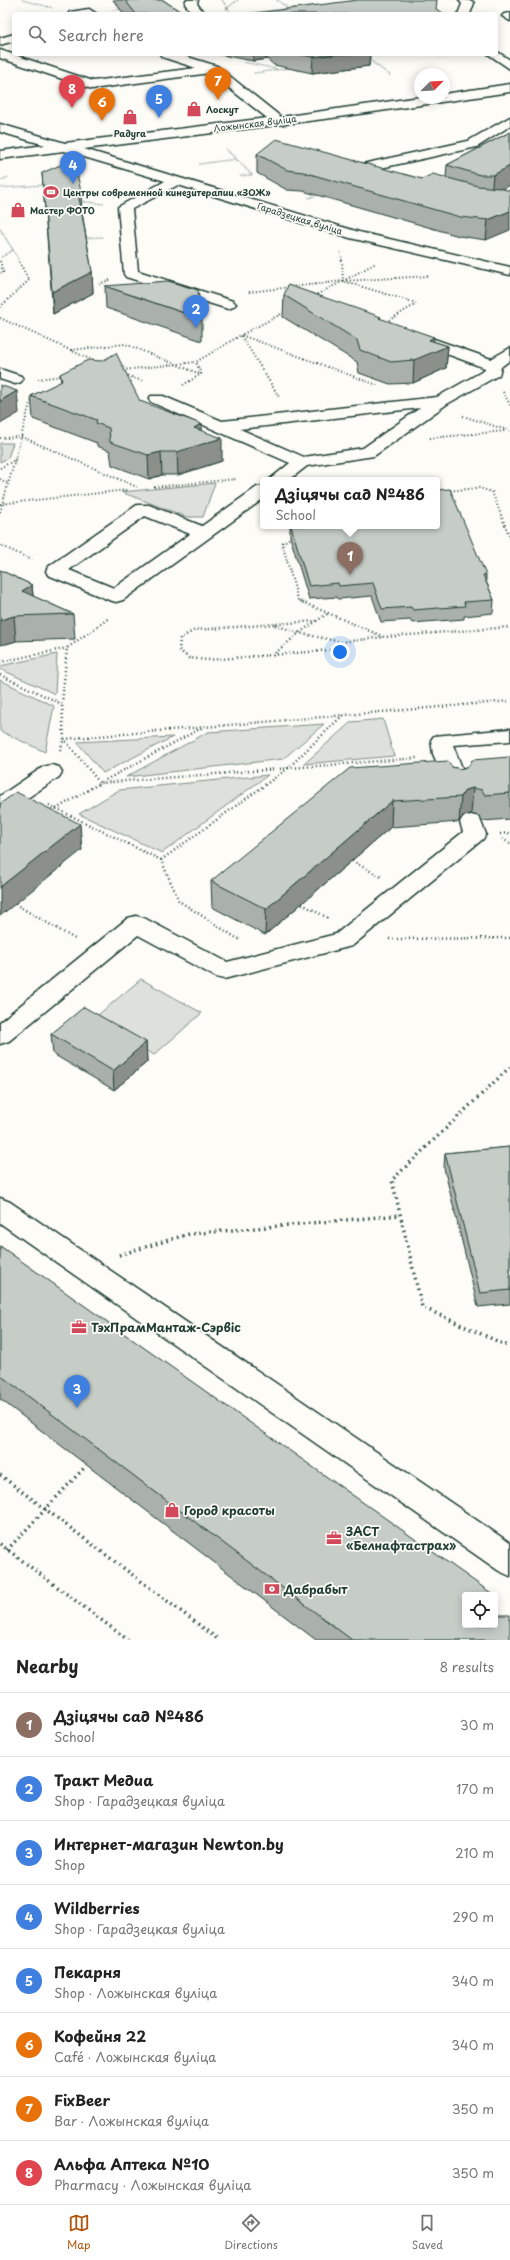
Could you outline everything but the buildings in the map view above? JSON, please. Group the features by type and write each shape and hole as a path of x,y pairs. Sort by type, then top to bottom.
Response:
{"street":[{"path":"192,0 191,4 197,12"},
{"path":"465,0 468,3 465,12"},
{"path":"0,42 12,38"},
{"path":"0,54 92,85 214,69"},
{"path":"498,55 510,54"},
{"path":"172,56 214,69 277,120"},
{"path":"185,60 195,56"},
{"path":"497,56 510,65"},
{"name":"Ложынская вуліца","path":"0,155 19,151 277,120 510,88"},
{"path":"344,172 472,144 510,122"},
{"name":"Гарадзецкая вуліца","path":"0,128 177,180 355,235 506,268"},
{"path":"139,169 127,160 120,150 121,148 142,137"},
{"path":"19,151 32,144 33,138"},
{"path":"177,180 125,207 131,274 228,304"},
{"path":"381,325 493,365"},
{"path":"493,365 510,353"},
{"path":"282,477 302,462 368,452 438,403 493,372 493,365"},
{"path":"0,374 15,379"},
{"path":"164,396 220,426 302,462"},
{"path":"220,426 438,403"},
{"path":"55,571 116,596 260,493"},
{"path":"55,571 143,509 203,534"},
{"path":"458,786 444,754 441,740 510,735"},
{"path":"0,806 51,772"},
{"path":"0,1035 136,924 224,971 344,940 475,834 471,822"},
{"path":"0,1210 510,1561"}],"path":[{"path":"22,0 67,12"},
{"path":"222,0 226,9 230,12"},
{"path":"226,9 238,0"},
{"path":"277,0 288,8"},
{"path":"257,12 346,1 351,3"},
{"path":"365,57 391,76"},
{"path":"225,148 252,175 237,176"},
{"path":"199,164 236,159"},
{"path":"0,188 46,185"},
{"path":"72,200 125,207"},
{"path":"0,229 29,280 0,308"},
{"path":"0,239 5,239"},
{"path":"340,248 343,281"},
{"path":"0,258 12,250"},
{"path":"309,299 382,259"},
{"path":"0,261 3,272 0,273"},
{"path":"249,292 343,281 437,276"},
{"path":"343,281 416,304 381,325"},
{"path":"201,374 164,396 117,371 196,362 241,335 289,310"},
{"path":"0,318 99,363"},
{"path":"241,335 381,386"},
{"path":"241,335 291,418"},
{"path":"70,350 126,344 201,374"},
{"path":"196,362 201,374"},
{"path":"36,380 66,376"},
{"path":"0,512 1,504 9,484 22,437 30,403 37,400"},
{"path":"438,403 505,431"},
{"path":"427,439 510,431"},
{"path":"0,438 22,437 139,488 1,504"},
{"path":"0,468 15,460"},
{"path":"0,479 9,484"},
{"path":"147,487 260,479"},
{"path":"444,491 479,488 492,492 510,538"},
{"path":"294,535 282,543 298,600 384,637"},
{"path":"0,545 55,571"},
{"path":"273,655 299,633 327,613"},
{"path":"0,662 67,648 111,616"},
{"path":"316,621 195,630 180,638 179,650 189,658 207,660 331,650 341,642"},
{"path":"272,624 299,633 341,642 510,627"},
{"path":"51,772 64,738 62,704 67,648"},
{"path":"0,676 62,704"},
{"path":"64,738 510,701"},
{"path":"161,860 287,769 343,714"},
{"path":"56,809 100,783 207,725"},
{"path":"64,738 100,783"},
{"path":"100,783 395,761 444,754"},
{"path":"23,791 56,809 161,860 179,901 238,939 246,939"},
{"path":"15,904 100,953"},
{"path":"344,940 510,938"},
{"path":"510,1067 392,1180 422,1307 510,1347"},
{"path":"82,1266 190,1234 401,1215"},
{"path":"7,1550 86,1466"},
{"path":"0,1475 219,1640"},
{"path":"0,1544 128,1640"}],"shaded area":[{"path":"0,443 13,443 8,458 0,462"},
{"path":"215,483 203,517 187,517 121,492"},
{"path":"57,654 55,694 0,669 0,666"},
{"path":"0,680 54,706 45,752 0,731"},
{"path":"383,719 394,756 304,764 351,722"},
{"path":"324,724 283,759 126,777 208,732"},
{"path":"173,737 103,773 77,742"},
{"path":"268,775 162,853 79,814 119,790"},
{"path":"141,979 202,1013 154,1055 92,1020"}],"place":[{"name":"FixBeer","path":"218,100"},
{"name":"Альфа Аптека №10","path":"72,108"},
{"name":"Лоскут","path":"194,109"},
{"name":"Радуга","path":"130,117"},
{"name":"Пекарня","path":"159,118"},
{"name":"Кофейня 22","path":"102,121"},
{"name":"Wildberries","path":"73,184"},
{"name":"Центры современной кинезитерапии «ЗОЖ»","path":"51,192"},
{"name":"Мастер ФОТО","path":"18,210"},
{"name":"Тракт Медиа","path":"196,328"},
{"name":"Дзіцячы сад №486","path":"350,575"},
{"name":"ТэхПрамМантаж-Сэрвіс","path":"79,1327"},
{"name":"Интернет-магазин Newton.by","path":"77,1408"},
{"name":"Город красоты","path":"172,1510"},
{"name":"ЗАСТ «Белнафтастрах»","path":"334,1538"},
{"name":"Дабрабыт","path":"272,1589"}]}
